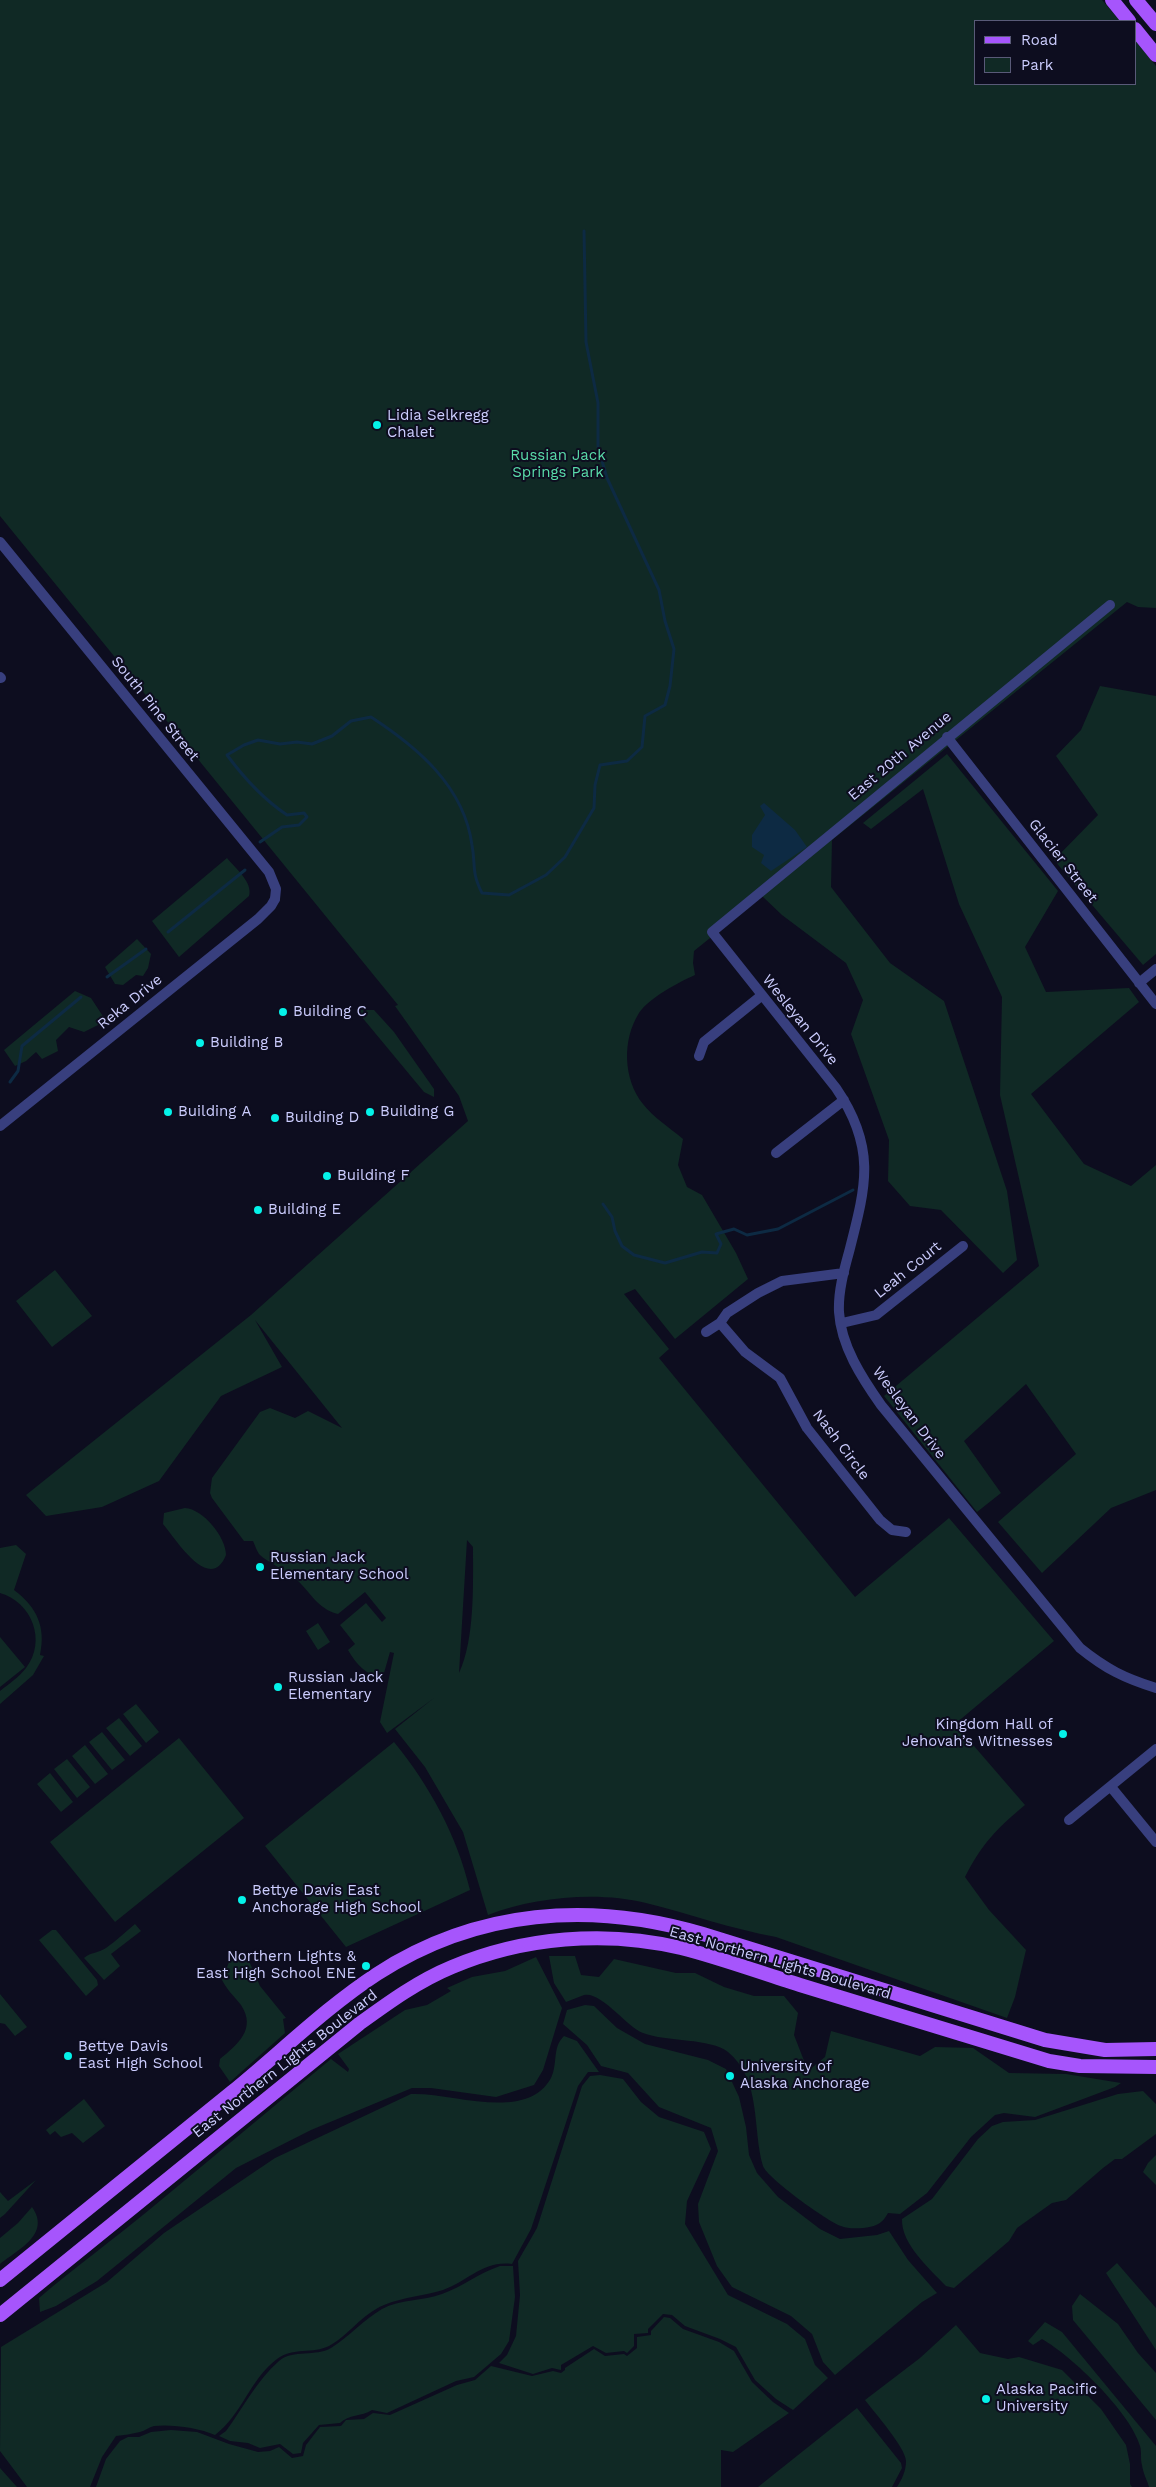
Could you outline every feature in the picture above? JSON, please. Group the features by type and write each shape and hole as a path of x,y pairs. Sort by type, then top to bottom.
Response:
{"main road":[{"path":"1112,0 1126,18"},
{"path":"1139,1 1156,24"},
{"path":"1136,30 1156,55"},
{"name":"East Northern Lights Boulevard","path":"0,2280 235,2090 322,2016 376,1975 437,1942 527,1918 582,1914 651,1921 703,1934 1045,2040 1104,2050 1156,2049"},
{"name":"East Northern Lights Boulevard","path":"0,2315 367,2018 421,1982 452,1967 486,1954 517,1946 569,1939 611,1938 681,1948 1049,2061 1080,2066 1156,2067"}],"street":[{"path":"1126,18 1139,1"},
{"name":"South Pine Street","path":"0,542 269,872 276,889 275,899"},
{"name":"East 20th Avenue","path":"712,932 1110,605"},
{"name":"Glacier Street","path":"947,737 1156,1004"},
{"name":"Reka Drive","path":"0,1126 258,918 271,906 275,899"},
{"name":"Wesleyan Drive","path":"712,932 844,1100 859,1130 864,1163 864,1196 844,1273 840,1312 856,1366 869,1388 1051,1615 1080,1648 1103,1667 1122,1677 1156,1688"},
{"path":"1139,983 1156,969"},
{"path":"699,1056 704,1042 761,996"},
{"path":"776,1153 844,1100"},
{"name":"Leah Court","path":"842,1323 876,1315 963,1246"},
{"path":"706,1332 720,1323 727,1312 782,1281 844,1273"},
{"name":"Nash Circle","path":"720,1323 744,1352 780,1378 807,1428 880,1520 892,1530 906,1532"},
{"path":"1069,1820 1156,1749"},
{"path":"1111,1787 1156,1842"}],"green space":[{"name":"Russian Jack Springs Park","path":"0,0 1102,0 1119,20 974,20 974,85 1136,85 1136,41 1156,66 1156,608 1138,607 1127,602 832,840 831,887 890,963 944,1001 1007,1191 1017,1260 1003,1273 941,1210 910,1206 888,1181 889,1140 851,1034 863,1000 846,963 782,915 762,896 694,951 695,975 665,991 639,1013 630,1035 627,1059 632,1083 636,1094 643,1104 683,1139 678,1165 687,1187 702,1195 736,1253 748,1279 675,1339 635,1289 624,1294 669,1349 659,1358 855,1597 949,1518 1054,1641 955,1724 1025,1805 990,1838 977,1855 965,1877 989,1910 1026,1950 1015,1997 1007,2018 776,1937 627,1899 587,1897 546,1900 488,1915 463,1832 425,1767 395,1729 434,1698 387,1733 380,1722 394,1653 390,1652 382,1680 376,1677 362,1668 351,1656 348,1650 355,1644 340,1625 366,1603 382,1622 386,1618 365,1592 338,1614 319,1604 294,1577 260,1555 253,1541 244,1541 210,1493 212,1478 260,1412 270,1408 295,1418 308,1411 342,1428 255,1320 282,1367 221,1396 159,1481 102,1507 46,1516 26,1495 251,1315 468,1121 459,1096 395,1006 398,1005 0,516","holes":["467,1540 473,1547 473,1595 468,1644 459,1673"]},
{"path":"1100,686 1156,696 1156,954 1143,965 1054,860 1098,815 1056,756 1081,730"},
{"path":"947,754 1058,891 1025,947 1046,992 1129,988 1139,1002 1031,1094 1084,1164 1131,1186 1156,1165 1156,1490 1111,1508 1042,1573 998,1522 1076,1454 1026,1384 964,1441 1001,1493 977,1512 884,1396 1039,1266 1000,1095 1002,997 959,904 923,789 871,829 863,823"},
{"path":"227,858 246,880 250,891 249,896 179,957 152,921"},
{"path":"137,939 151,954 148,968 143,976 136,975 123,985 115,984 105,967"},
{"path":"75,991 91,998 106,1021 84,1032 69,1027 56,1040 58,1051 42,1059 36,1052 26,1061 15,1066 4,1050"},
{"path":"356,1010 374,1010 394,1032 434,1089 434,1097 424,1092"},
{"path":"55,1270 92,1316 52,1347 16,1301"},
{"path":"185,1508 199,1513 218,1532 226,1555 219,1566 211,1569 193,1560 163,1524 164,1513"},
{"path":"16,1545 26,1554 14,1590 29,1603 38,1618 42,1635 40,1655 44,1656 33,1675 0,1704 0,1691 26,1668 35,1646 33,1624 28,1614 21,1605 0,1593 0,1548"},
{"path":"318,1623 330,1642 318,1650 306,1631"},
{"path":"0,1637 25,1667 0,1687"},
{"path":"136,1704 159,1732 146,1743 123,1714"},
{"path":"119,1718 142,1746 130,1756 106,1728"},
{"path":"102,1732 125,1760 112,1770 89,1742"},
{"path":"179,1738 244,1818 115,1922 50,1842"},
{"path":"394,1742 419,1776 441,1812 458,1850 470,1890 346,1947 265,1846"},
{"path":"85,1745 108,1774 95,1784 72,1756"},
{"path":"67,1759 90,1787 77,1798 54,1769"},
{"path":"50,1773 73,1802 61,1812 37,1784"},
{"path":"135,1924 141,1931 111,1954 120,1966 104,1980 84,1958 106,1948"},
{"path":"52,1930 56,1930 97,1980 98,1985 86,1996 39,1940"},
{"path":"244,1956 249,1961 260,1986 286,2018 283,2019 285,2033 230,2082 219,2066 220,2059 243,2036 247,2022 241,2005 222,1980 229,1962"},
{"path":"549,1956 575,1956 581,1975 599,1977 614,1959 676,1973 695,1973 724,1987 754,1996 784,1996 798,2013 794,2035 808,2071 825,2057 831,2031 920,2056 935,2047 973,2048 1009,2073 1066,2074 1121,2083 1115,2087 1035,2117 1004,2113 995,2115 971,2137 927,2193 900,2214 888,2213 882,2221 873,2226 861,2228 845,2227 823,2216 798,2199 767,2172 763,2166 760,2152 751,2091 739,2063 728,2052 711,2044 664,2038 643,2033 598,1998 591,1995 584,1995 566,2002 554,1983"},
{"path":"536,1957 562,2008 543,2070 534,2085 496,2097 431,2088 412,2088 311,2130 236,2168 97,2281 56,2306 40,2312 39,2298 331,2059 348,2072 349,2069 338,2054 405,2010 427,2005 451,1991 447,1988 472,1977 505,1971"},
{"path":"0,1994 27,2027 15,2036 5,2024 0,2023"},
{"path":"585,2005 594,2006 617,2028 645,2044 708,2060 726,2069 739,2097 746,2127 749,2155 757,2173 778,2197 820,2229 840,2239 877,2235 889,2231 908,2260 937,2293 922,2302 835,2375 823,2362 812,2334 791,2316 732,2287 717,2266 699,2222 698,2204 718,2151 711,2128 659,2107 628,2073 601,2066 587,2045 563,2024 567,2010"},
{"path":"564,2036 577,2041 599,2072 588,2072 578,2086 531,2229 512,2264 493,2265 443,2290 384,2305 369,2314 329,2346 283,2355 260,2376 232,2418 215,2435 177,2426 161,2426 152,2427 137,2433 116,2436 102,2457 90,2487 27,2487 0,2451 1,2347 107,2282 164,2233 275,2158 411,2094 487,2102 507,2102 524,2099 539,2092 551,2078 556,2050"},
{"path":"600,2075 623,2079 641,2102 659,2117 704,2132 711,2149 687,2201 685,2224 728,2295 787,2324 805,2339 815,2365 828,2378 793,2410 776,2399 755,2380 736,2347 685,2326 672,2315 663,2314 648,2329 648,2333 634,2334 634,2346 627,2353 624,2351 606,2353 593,2346 561,2365 561,2370 552,2368 533,2374 499,2363 507,2355 516,2336 520,2295 518,2261 537,2228 582,2086 590,2076"},
{"path":"1143,2091 1156,2104 1156,2134 1122,2159 1115,2159 1066,2200 1052,2203 1017,2228 1009,2241 954,2288 946,2286 911,2247 906,2238 902,2219 932,2199 978,2139 992,2126 1003,2122 1035,2120 1118,2094"},
{"path":"84,2099 105,2126 83,2143 72,2133 61,2137 55,2131 50,2135 46,2130"},
{"path":"1156,2155 1156,2185 1143,2172"},
{"path":"36,2180 0,2218 0,2192 8,2201"},
{"path":"32,2207 37,2217 38,2225 35,2233 30,2240 0,2264 0,2238 18,2223"},
{"path":"1117,2263 1156,2308 1156,2350 1106,2273"},
{"path":"500,2266 513,2266 515,2297 509,2341 501,2354 474,2377 456,2381 387,2413 372,2410 347,2418 340,2423 319,2425 303,2443 301,2453 293,2454 280,2444 260,2448 248,2443 230,2441 219,2436 226,2431 264,2377 285,2357 325,2351 338,2344 382,2309 396,2303 442,2294"},
{"path":"1080,2294 1118,2324 1138,2353 1156,2373 1156,2420 1073,2320 1072,2306"},
{"path":"664,2317 670,2318 683,2329 719,2342 734,2351 752,2382 773,2402 789,2413 733,2452 721,2450 721,2487 96,2487 106,2459 120,2441 128,2437 139,2437 151,2432 171,2430 197,2432 258,2452 270,2451 279,2447 292,2458 303,2456 306,2445 320,2427 341,2426 346,2420 364,2419 373,2413 390,2415 457,2385 475,2380 491,2366 532,2376 553,2371 561,2373 565,2368 594,2349 605,2356 624,2354 627,2356 637,2348 637,2337 651,2335 651,2331"},
{"path":"1045,2322 1062,2332 1156,2446 1156,2487 1149,2487 1141,2460 1140,2446 1125,2418 1113,2402 1069,2358 1054,2347 1042,2339 1033,2345 1028,2341"},
{"name":"Alaska Pacific University","path":"956,2325 980,2353 1008,2359 1019,2357 1062,2370 1101,2409 1126,2445 1130,2464 1130,2484 1132,2487 897,2487 905,2468 905,2455 865,2400 920,2358"},
{"path":"857,2408 901,2463 902,2468 892,2487 758,2487"},
{"path":"0,2468 17,2487 0,2487"}],"water":[{"path":"764,803 795,830 807,847 771,871 761,863 764,855 752,847 752,835 765,815 760,806"}],"waterway":[{"path":"260,842 282,827 299,825 307,817 304,813 287,815 278,809 254,788 227,755 244,745 258,740 280,744 297,742 312,744 332,736 351,721 371,717 421,755 449,786 467,824 472,845 475,874 482,893 509,895 546,875 565,857 594,808 595,785 600,765 627,761 642,747 645,716 665,705 670,686 674,649 665,621 659,590 607,478 598,447 598,403 586,342 584,231"},
{"path":"168,932 245,870"},
{"path":"107,977 146,949"},
{"path":"10,1082 18,1071 22,1046 81,997"},
{"path":"603,1204 612,1217 615,1231 622,1246 634,1255 665,1263 702,1252 717,1253 721,1244 716,1234 734,1229 747,1235 778,1229 853,1190"}],"place":[{"name":"Lidia Selkregg Chalet","path":"377,425"},
{"name":"Building C","path":"283,1012"},
{"name":"Building B","path":"200,1043"},
{"name":"Building A","path":"168,1112"},
{"name":"Building G","path":"370,1112"},
{"name":"Building D","path":"275,1118"},
{"name":"Building F","path":"327,1176"},
{"name":"Building E","path":"258,1210"},
{"name":"Russian Jack Elementary School","path":"260,1567"},
{"name":"Russian Jack Elementary","path":"278,1687"},
{"name":"Kingdom Hall of Jehovah’s Witnesses","path":"1063,1734"},
{"name":"Bettye Davis East Anchorage High School","path":"242,1900"},
{"name":"Northern Lights & East High School ENE","path":"366,1966"},
{"name":"Bettye Davis East High School","path":"68,2056"},
{"name":"University of Alaska Anchorage","path":"730,2076"},
{"name":"Alaska Pacific University","path":"986,2399"}]}
